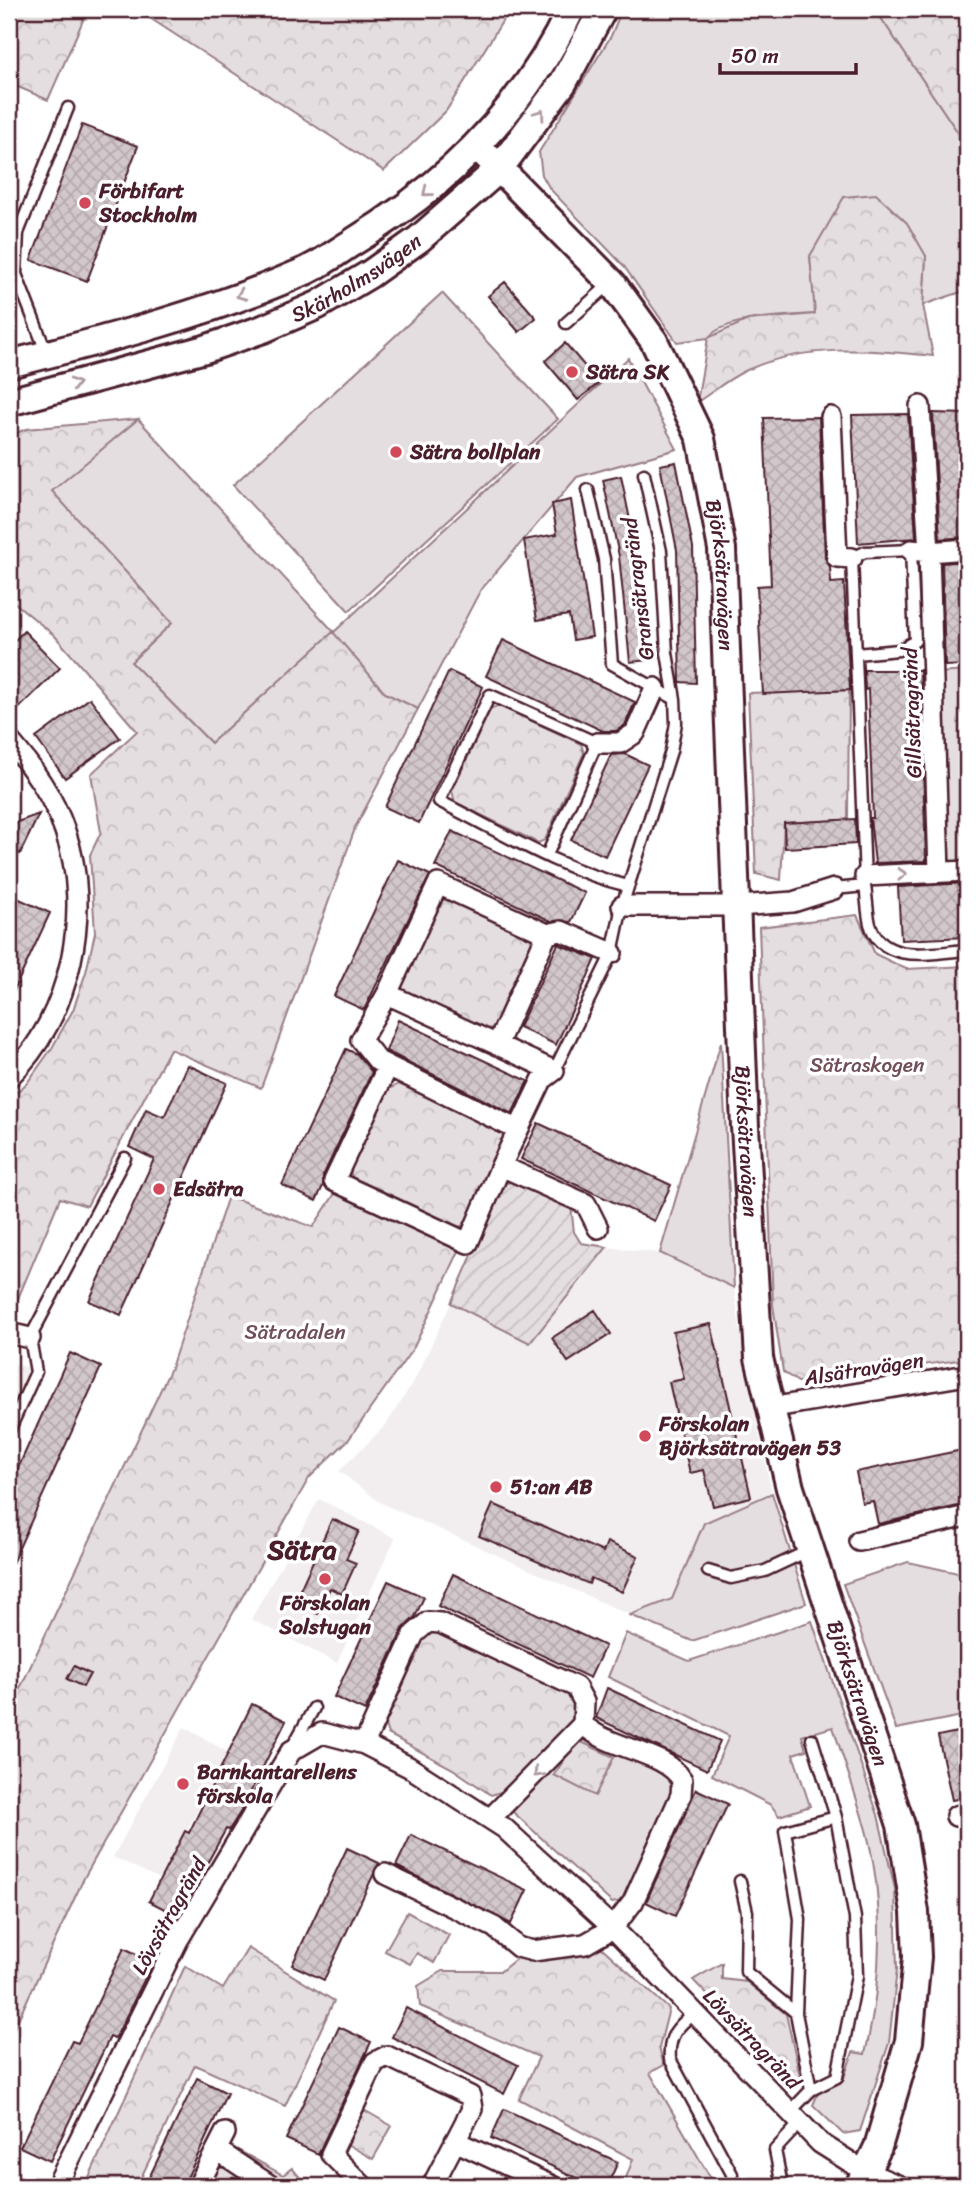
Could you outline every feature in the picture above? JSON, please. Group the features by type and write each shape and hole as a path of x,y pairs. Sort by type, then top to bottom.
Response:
{"street":[{"name":"Skärholmsvägen","path":"9,364 195,313 305,271 401,213 478,146 540,65 571,9"},
{"name":"Skärholmsvägen","path":"9,402 205,349 263,329 318,304 370,274 419,239 499,169 563,83 603,9"},
{"name":"Björksätravägen","path":"478,146 612,283 654,341 701,439 722,550 758,1345 769,1408 810,1549 901,1825 910,1869 915,1923 917,1957 909,2041 878,2147 862,2179"},
{"name":"Gillsätragränd","path":"920,406 920,551 940,872"},
{"path":"831,417 837,557 852,558"},
{"path":"920,551 967,549"},
{"name":"Gransätragränd","path":"597,743 620,743 635,733 655,688"},
{"path":"9,740 46,787 66,832 76,899 76,936 67,979 48,1022 9,1077"},
{"path":"865,881 967,871"},
{"path":"519,1130 378,1061 361,1041 387,994 438,884 547,934 561,931 612,953"},
{"path":"622,906 738,906 793,902 834,889"},
{"path":"497,1045 547,934"},
{"path":"387,994 554,1071"},
{"name":"Gransätragränd","path":"388,1066 334,1181 468,1243 542,1080 554,1071"},
{"path":"501,1166 586,1204 598,1228"},
{"path":"9,1333 30,1338"},
{"name":"Alsätravägen","path":"769,1408 967,1375"},
{"path":"859,1541 967,1516"},
{"path":"364,1744 414,1634 428,1622 440,1623 576,1687 584,1702 583,1724 490,1819"},
{"path":"384,1874 494,1927 518,1947 533,1951 585,1944 613,1928 633,1902 681,1795 682,1780 668,1765 594,1734 583,1724"},
{"name":"Lövsätragränd","path":"60,2179 177,1940 291,1751 322,1732 364,1744 409,1767 504,1828 613,1928 820,2143 862,2179 900,2186"},
{"path":"363,2186 331,2154 375,2062 387,2056 470,2096 472,2109 432,2186"},
{"path":"456,2141 552,2186"},
{"path":"198,2186 221,2142 271,2186"}],"lane":[{"path":"47,354 16,274 18,233 68,108"},
{"path":"566,323 612,283"},
{"name":"Gransätragränd","path":"554,1071 612,953 622,906 671,751 675,699 667,653 661,551 644,474"},
{"name":"Gransätragränd","path":"588,490 604,559 612,664 675,699"},
{"path":"920,551 865,552 852,558 865,881 870,926 881,944 897,953 967,950"},
{"name":"Gillsätragränd","path":"856,654 899,650 915,641 920,551"},
{"path":"547,855 597,743 490,695 439,801 547,855 593,878 628,886"},
{"path":"834,889 865,881"},
{"path":"9,1431 36,1372 30,1338 125,1158"},
{"path":"708,1571 730,1578 765,1571 810,1549"},
{"path":"291,1751 314,1708"},
{"path":"782,2186 775,2150 811,2090 837,2077 857,1976 849,1874 836,1817 812,1739"},
{"path":"811,2090 796,2013 800,1919 785,1831 836,1817"},
{"path":"740,1881 747,1912 746,1972 796,2013"},
{"path":"694,2013 675,2029 668,2044 670,2059 732,2174"}],"shaded area":[{"path":"607,1247 660,1253 734,1288 747,1379 772,1493 704,1523 672,1599 630,1615 381,1503 339,1471 386,1425 415,1379 451,1303 530,1343"},
{"path":"9,1362 30,1368 9,1411"},
{"name":"Förskolan Solstugan","path":"319,1499 395,1538 337,1663 251,1619"},
{"name":"Barnkantarellens förskola","path":"184,1727 229,1753 160,1879 113,1857"}],"green space":[{"path":"9,9 88,9 48,100 9,83"},
{"path":"136,9 510,9 446,111 384,171"},
{"path":"622,9 875,9 967,146 967,290 923,305 926,256 810,256 816,314 743,321 729,325 708,338 677,342 623,265 550,189 542,175 539,152 611,36"},
{"path":"875,9 967,9 967,146"},
{"path":"876,194 907,223 926,256 923,305 933,356 862,350 792,356 747,370 697,402 708,338 748,320 815,314 810,256 844,197"},
{"name":"Sätra bollplan","path":"442,293 558,419 349,611 233,485"},
{"path":"628,358 677,449 577,477 480,591 418,709 385,693 333,633 211,743 131,662 172,623 51,491 138,419 334,632"},
{"path":"138,419 52,491 172,623 131,662 211,743 333,632 385,693 418,709 356,826 261,1088 170,1049 87,1206 60,1198 17,1301 9,1303 9,1099 27,1083 52,1048 73,1010 95,933 90,855 101,832 91,774 137,731 55,636 9,598 9,436 26,429"},
{"path":"967,671 967,865 953,865 947,859 938,673"},
{"path":"849,690 848,820 784,823 781,880 756,874 748,693"},
{"path":"500,706 581,744 584,753 545,840 538,843 455,802 452,791 491,708"},
{"path":"448,897 529,934 533,945 494,1027 486,1030 407,994 400,985 437,903"},
{"name":"Sätraskogen","path":"857,915 875,954 906,969 967,966 967,1359 798,1382 783,1372 773,1305 759,927"},
{"path":"721,1042 734,1288 660,1253"},
{"path":"399,1084 502,1130 505,1142 466,1224 459,1227 354,1182 350,1171 384,1091"},
{"path":"514,1181 571,1206 574,1232 581,1243 607,1247 530,1343 451,1303 503,1184"},
{"name":"Sätradalen","path":"338,1189 460,1249 414,1347 349,1439 309,1478 84,1878 9,2039 9,1712 171,1368 228,1196 313,1227"},
{"path":"772,1493 806,1603 692,1641 630,1615 672,1599 704,1523"},
{"path":"908,1562 967,1575 967,1715 896,1729 843,1584"},
{"path":"812,1621 878,1815 895,1889 897,1969 889,2043 860,2131 843,2134 813,2105 818,2093 843,2081 853,2052 865,2054 878,1971 879,1913 866,1830 833,1727 802,1736 806,1750 793,1754 810,1806 779,1816 771,1805 712,1775 729,1736 608,1677 626,1633 689,1661"},
{"path":"429,1626 574,1694 577,1704 570,1726 504,1791 491,1795 453,1769 388,1734 385,1725"},
{"path":"580,1734 674,1779 677,1786 622,1901 612,1903 513,1812 510,1801"},
{"path":"577,1740 614,1757 595,1796 554,1775"},
{"path":"407,1912 449,1935 434,1963 417,1953 410,1964 385,1951"},
{"path":"599,1945 669,2009 659,2048 664,2065 650,2073 715,2186 623,2186 633,2159 519,2099 539,2057 420,2006 418,1986 443,1971 501,1971 517,1958 535,1959"},
{"path":"248,1948 334,2001 285,2106 195,2065 137,2186 85,2186 185,1966 223,1989"},
{"path":"722,1963 722,1979 747,1982 786,2014 800,2076 794,2085 693,1980"},
{"path":"364,2110 392,2126 373,2159 345,2143"},
{"path":"229,2145 283,2175 292,2168 307,2186 275,2186 227,2147"},
{"path":"218,2168 228,2168 255,2186 205,2186 210,2173"}],"building":[{"name":"Förbifart Stockholm","path":"82,125 138,146 87,281 31,260"},
{"path":"505,282 536,318 519,332 488,296"},
{"name":"Sätra SK","path":"565,343 599,383 578,400 545,361"},
{"path":"933,413 967,414 967,537 940,539"},
{"path":"908,414 916,538 858,543 852,415"},
{"path":"819,417 825,558 830,567 831,583 844,582 850,690 763,694 757,586 771,585 764,418"},
{"path":"676,462 693,547 696,683 680,682 677,550 660,465"},
{"path":"621,476 637,554 648,660 630,662 619,556 603,480"},
{"path":"571,500 592,637 573,640 569,615 537,620 524,540 557,534 552,504"},
{"path":"967,561 967,665 945,666 942,563"},
{"path":"24,631 60,668 9,718 9,646"},
{"path":"503,640 635,702 625,725 616,731 603,731 486,676"},
{"path":"864,670 920,670 926,861 875,863 870,818 873,818 868,689 865,690"},
{"path":"449,671 483,687 419,823 385,807"},
{"path":"90,698 120,738 65,778 36,738"},
{"path":"625,754 648,765 605,856 571,840 611,755"},
{"path":"39,814 20,854 9,849 9,825"},
{"path":"855,819 856,844 785,848 784,823"},
{"path":"452,831 585,893 571,922 551,921 435,866"},
{"path":"398,860 430,875 364,1010 334,996"},
{"path":"967,883 967,937 901,940 898,887"},
{"path":"15,897 50,913 9,1001 9,910"},
{"path":"558,944 596,959 556,1045 519,1027"},
{"path":"398,1020 528,1081 512,1114 386,1051"},
{"path":"346,1049 357,1054 372,1072 323,1176 323,1186 316,1201 282,1185"},
{"name":"Edsätra","path":"188,1065 227,1083 121,1315 89,1301 154,1159 129,1147 146,1109 164,1117"},
{"path":"538,1123 671,1185 654,1221 521,1159"},
{"path":"595,1310 611,1334 568,1362 552,1338"},
{"path":"711,1324 751,1497 713,1506 704,1470 690,1473 669,1382 684,1379 673,1332"},
{"path":"70,1353 101,1367 9,1570 9,1488"},
{"path":"967,1449 967,1504 878,1524 873,1501 862,1503 856,1472"},
{"path":"493,1504 603,1552 607,1542 638,1556 622,1592 591,1578 589,1584 479,1536"},
{"path":"332,1519 359,1531 346,1559 356,1563 342,1594 330,1588 318,1614 294,1603"},
{"path":"453,1574 605,1646 590,1678 438,1606"},
{"path":"388,1581 424,1597 415,1617 403,1629 365,1711 334,1697"},
{"path":"74,1666 90,1674 83,1687 67,1679"},
{"path":"607,1688 720,1741 707,1770 596,1718"},
{"path":"252,1704 286,1721 241,1811 229,1830 226,1829 178,1916 149,1901 185,1831 189,1833"},
{"path":"967,1730 967,1797 952,1800 938,1736"},
{"path":"696,1789 728,1804 675,1916 646,1902"},
{"path":"411,1835 527,1890 511,1924 396,1866"},
{"path":"347,1848 379,1863 324,1980 292,1965"},
{"path":"124,1948 153,1962 115,2039 110,2037 50,2161 20,2147 72,2041 78,2043"},
{"path":"406,2008 518,2065 504,2094 392,2037"},
{"path":"339,2027 371,2042 318,2154 286,2139"},
{"path":"197,2078 227,2093 198,2155 183,2186 145,2186"},
{"path":"504,2109 618,2162 607,2186 594,2186 491,2138"}],"place":[{"name":"Förbifart Stockholm","path":"85,203"},
{"name":"Sätra SK","path":"572,372"},
{"name":"Sätra bollplan","path":"396,452"},
{"name":"Edsätra","path":"159,1189"},
{"name":"Förskolan Björksätravägen 53","path":"645,1436"},
{"name":"51:an AB","path":"496,1487"},
{"name":"Förskolan Solstugan","path":"325,1579"},
{"name":"Barnkantarellens förskola","path":"183,1784"}],"district":[{"name":"Sätra","path":"302,1549"}]}
